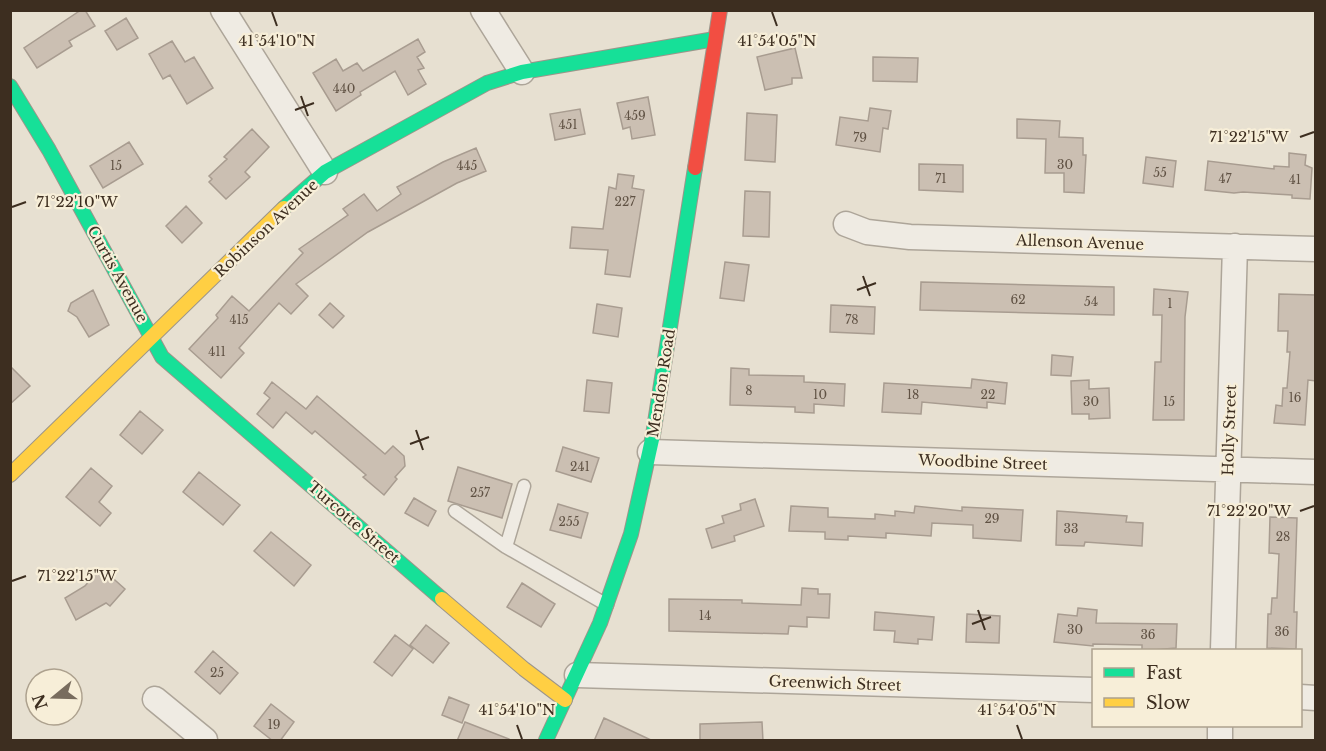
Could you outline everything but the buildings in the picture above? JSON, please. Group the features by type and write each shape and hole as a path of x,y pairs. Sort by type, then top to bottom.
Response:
{"street":[{"path":"223,10 325,172"},
{"path":"483,10 522,72"},
{"name":"Mendon Road","path":"546,741 608,606 633,524 650,452 720,10"},
{"name":"Robinson Avenue","path":"10,475 301,192 325,172 488,83 522,72 715,39"},
{"name":"Curtis Avenue","path":"10,86 49,150 152,337"},
{"name":"Allenson Avenue","path":"846,224 874,233 910,237 1316,249"},
{"name":"Holly Street","path":"1222,649 1235,246"},
{"name":"Turcotte Street","path":"152,337 162,357 524,669 565,700"},
{"name":"Woodbine Street","path":"650,452 1316,472"},
{"name":"Greenwich Street","path":"578,675 1092,690"},
{"path":"155,699 205,741"}],"lane":[{"path":"506,547 524,486"},
{"path":"455,511 506,547 608,606"}],"traffic: fast":[{"path":"284,208 325,172 487,83 522,72 715,39"},
{"path":"10,86 49,150 162,357 442,599"},
{"path":"546,740 600,623 631,534 653,435 695,168"}],"traffic: slow":[{"path":"10,475 284,208"},
{"path":"442,599 524,669 565,700"}],"traffic: jam":[{"path":"695,168 720,10"}]}
